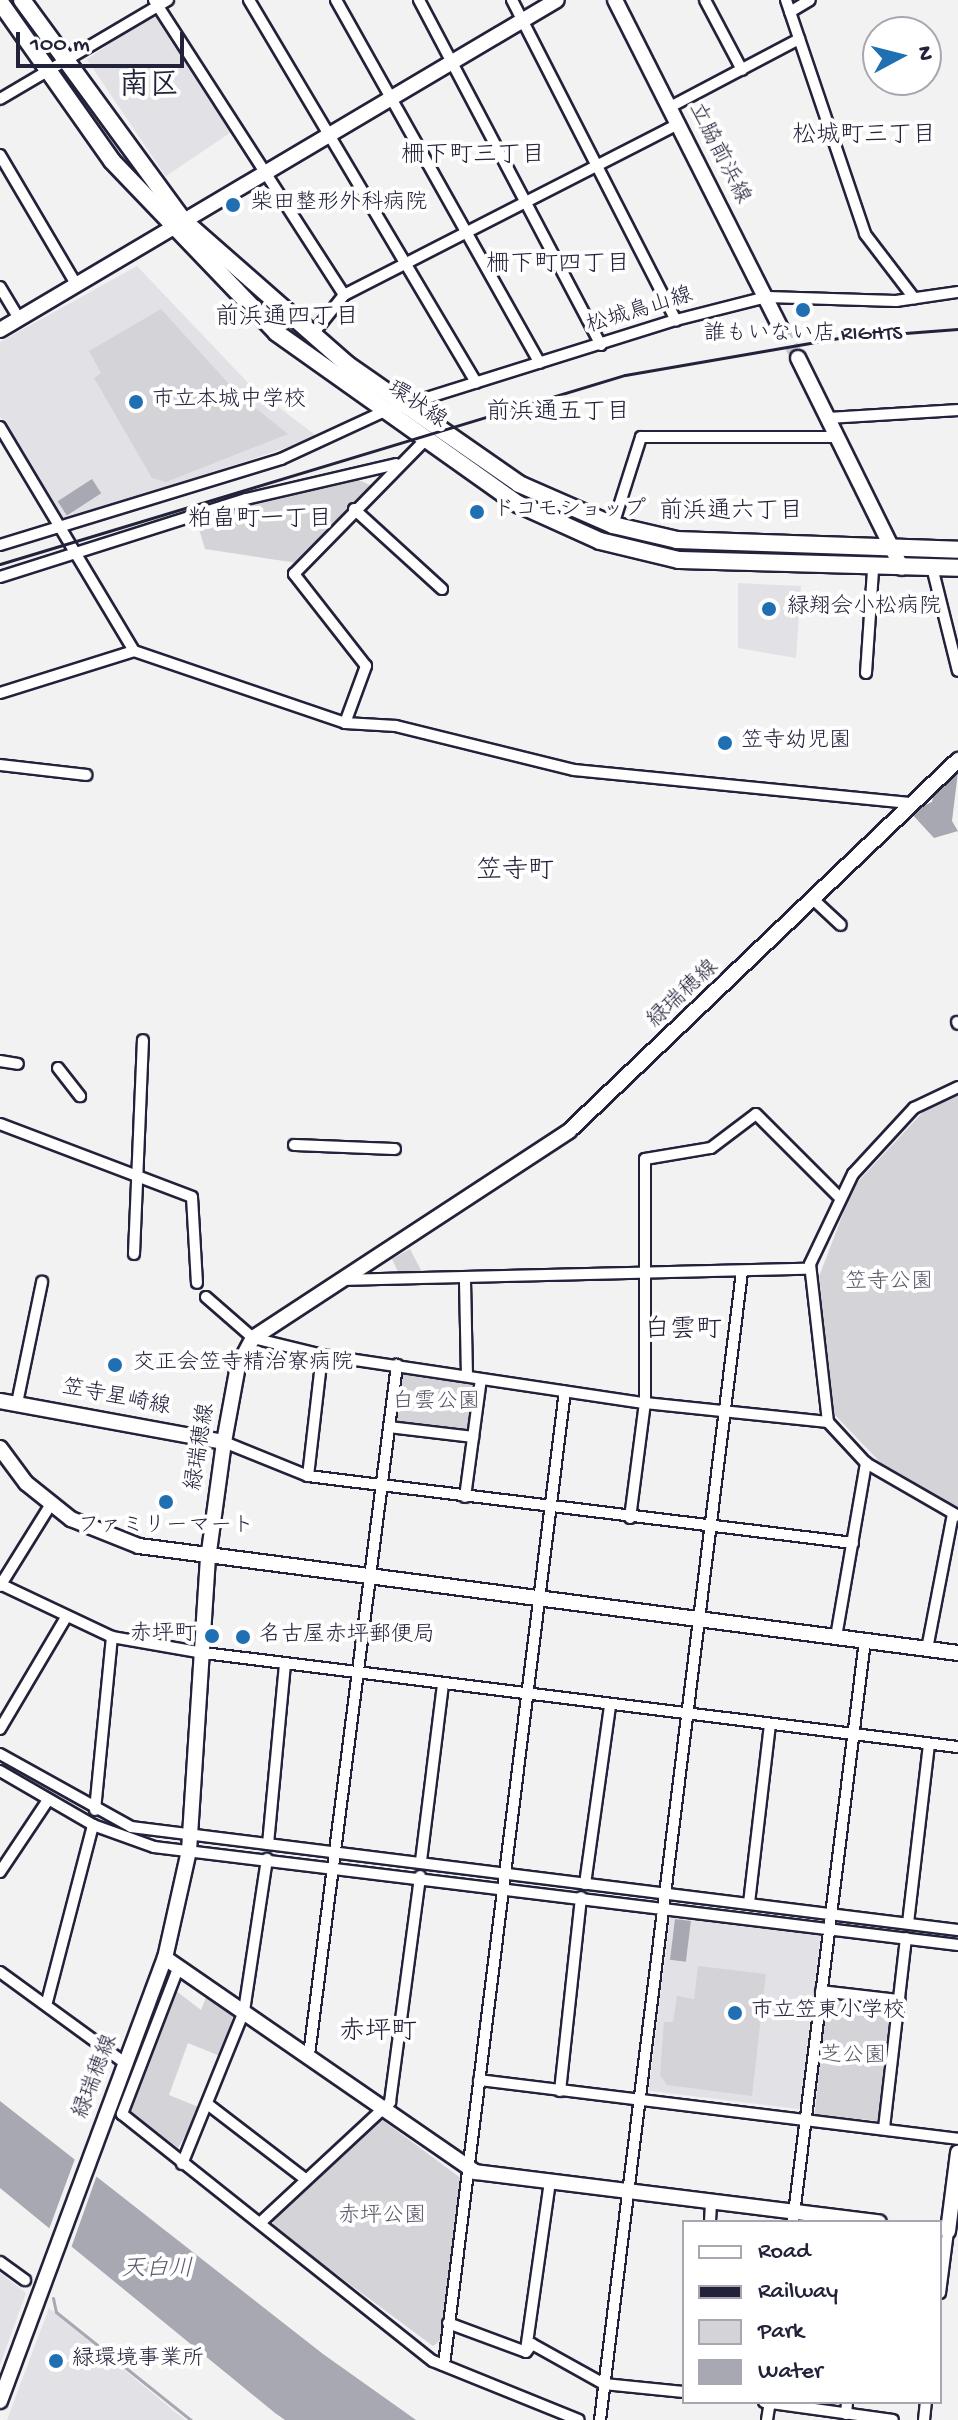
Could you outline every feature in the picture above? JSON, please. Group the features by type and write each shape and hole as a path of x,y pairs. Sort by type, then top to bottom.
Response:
{"main road":[{"name":"環状線","path":"22,0 177,225 312,335 426,439 518,504 600,541 736,567 958,568"},
{"name":"環状線","path":"0,2 48,69 177,225 277,333 519,484 613,525 736,546 958,550"}],"street":[{"path":"249,0 476,383"},
{"path":"336,0 540,363"},
{"path":"419,0 601,345"},
{"path":"512,0 676,320"},
{"path":"0,330 451,60 557,0"},
{"name":"立脇前浜線","path":"615,0 781,328"},
{"path":"705,0 742,70"},
{"path":"786,0 865,234 914,298"},
{"path":"790,12 810,0"},
{"path":"0,99 160,2 264,173 344,295"},
{"path":"670,107 799,39"},
{"path":"312,335 344,295 678,124"},
{"path":"0,155 76,284"},
{"path":"0,287 19,319"},
{"name":"松城鳥山線","path":"0,545 281,459 393,408 676,320 767,297 914,298 958,292"},
{"path":"798,358 896,549 902,568"},
{"path":"829,418 958,410"},
{"path":"0,427 134,651"},
{"path":"613,525 641,437 838,437"},
{"path":"345,723 366,666 294,574 396,464 426,439"},
{"path":"0,577 246,499 396,464"},
{"path":"354,509 442,589"},
{"path":"932,567 958,671"},
{"path":"866,673 873,569"},
{"path":"0,693 134,651 345,723 396,726 574,770 912,803"},
{"name":"緑瑞穂線","path":"0,2401 165,1958 191,1834 208,1559 224,1442 238,1366 253,1338 569,1131 815,901 958,760"},
{"path":"0,765 86,775"},
{"path":"815,901 841,925"},
{"path":"134,1254 143,1040"},
{"path":"0,1061 18,1064"},
{"path":"58,1068 80,1096"},
{"path":"927,1649 955,1515 866,1463 828,1422 810,1269 838,1196 914,1108 958,1087"},
{"path":"630,1518 645,1403 645,1159 711,1148 756,1114 838,1196"},
{"path":"0,1124 192,1197 197,1283"},
{"path":"294,1145 395,1149"},
{"path":"344,1280 465,1281 810,1269"},
{"path":"600,2420 662,1908 729,1412 742,1271"},
{"path":"465,1281 467,1376"},
{"path":"17,1403 42,1282"},
{"path":"206,1297 253,1338 322,1355 645,1403 828,1422"},
{"path":"308,1476 322,1355"},
{"path":"309,2055 397,1365"},
{"path":"465,1497 481,1379"},
{"path":"444,2365 565,1391"},
{"name":"笠寺星崎線","path":"0,1401 224,1442"},
{"path":"389,1427 473,1437"},
{"path":"224,1442 308,1476 853,1543"},
{"path":"0,1448 51,1504 109,1537 208,1559 958,1653"},
{"path":"836,1637 866,1463"},
{"path":"51,1504 0,1585 65,1619 112,1637 285,1664 958,1747"},
{"path":"0,1729 65,1619"},
{"path":"95,1810 112,1637"},
{"path":"794,2216 865,1641"},
{"path":"268,1844 285,1664"},
{"path":"421,1861 443,1684"},
{"path":"585,1884 610,1705"},
{"path":"749,1903 770,1724"},
{"path":"908,1923 929,1744"},
{"path":"0,1754 95,1810 131,1827 958,1930"},
{"path":"0,1771 93,1825 189,1851 334,1865 958,1945"},
{"path":"0,1872 48,1800"},
{"path":"47,2002 93,1825"},
{"path":"182,2164 210,2106 244,2011 267,1859"},
{"path":"260,2223 383,2110 420,1876"},
{"path":"560,2091 581,1897"},
{"path":"884,2128 906,1938"},
{"path":"165,1958 470,2169 550,2182 711,2200 794,2216 847,2220"},
{"path":"179,1966 122,2114 182,2164 444,2365 579,2420"},
{"path":"0,1972 47,2002 81,2038 126,2064"},
{"path":"821,1991 899,2000"},
{"path":"479,2080 958,2139"},
{"path":"210,2106 305,2179"},
{"path":"942,2279 958,2153"},
{"path":"526,2352 550,2182"},
{"path":"710,2220 711,2200"},
{"path":"0,2262 25,2280"},
{"path":"448,2323 526,2352"},
{"path":"526,2352 532,2344 604,2384 682,2392"},
{"path":"781,2404 893,2420"},
{"path":"846,2414 847,2404"}],"shaded area":[{"path":"154,14 233,131 166,176 87,59"},
{"name":"市立本城中学校","path":"137,266 252,387 318,437 66,521 0,416 0,342"},
{"name":"緑翔会小松病院","path":"738,583 801,586 796,658 738,648"},
{"name":"市立笠東小学校","path":"670,1916 821,1935 799,2109 649,2091"},
{"path":"0,2273 26,2293 0,2365"},
{"path":"49,2308 185,2420 7,2420"}],"green space":[{"path":"161,309 238,394 288,434 166,482 152,478 94,378 101,373 89,351"},
{"path":"352,477 372,486 297,563 205,549 196,519"},
{"name":"笠寺公園","path":"958,1095 958,1507 880,1462 834,1414 819,1277 853,1187 923,1112"},
{"path":"410,1249 424,1276 400,1276 392,1259"},
{"name":"白雲公園","path":"401,1373 478,1384 471,1434 394,1424"},
{"path":"698,1966 766,1974 752,2096 667,2085 660,2075 664,2022 673,2022 677,1996 694,1999"},
{"path":"175,1990 201,2010 207,1995 233,2016 220,2056 188,2043 169,2095 201,2108 178,2148 130,2111"},
{"name":"芝公園","path":"827,1996 891,2003 878,2121 815,2114"},
{"name":"赤坪公園","path":"381,2119 462,2179 441,2340 433,2346 274,2228 273,2220"}],"water":[{"path":"92,479 101,493 67,516 58,501"},
{"path":"958,772 952,821 958,831 934,838 910,812 932,802 934,792"},
{"path":"675,1919 691,1921 686,1962 670,1960"},
{"name":"天白川","path":"0,2101 323,2354 416,2420 285,2420 275,2413 0,2188"}],"pier":[{"path":"76,2156 98,2172 70,2251 48,2232"}],"waterway":[{"path":"53,2298 56,2312 191,2420"}],"tunnel":[{"path":"781,328 798,358"}],"railway":[{"path":"0,564 625,375 839,338 958,329"}],"place":[{"name":"柴田整形外科病院","path":"233,205"},
{"name":"誰もいない店 RIGHTS","path":"803,310"},
{"name":"市立本城中学校","path":"136,402"},
{"name":"ドコモショップ","path":"477,512"},
{"name":"緑翔会小松病院","path":"769,609"},
{"name":"笠寺幼児園","path":"725,743"},
{"name":"交正会笠寺精治寮病院","path":"115,1365"},
{"name":"ファミリーマート","path":"166,1502"},
{"name":"赤坪町","path":"212,1636"},
{"name":"名古屋赤坪郵便局","path":"243,1637"},
{"name":"市立笠東小学校","path":"735,2013"},
{"name":"緑環境事業所","path":"56,2361"}],"district":[{"name":"南区","path":"149,88"},
{"name":"松城町三丁目","path":"864,137"},
{"name":"柵下町三丁目","path":"473,157"},
{"name":"柵下町四丁目","path":"558,266"},
{"name":"前浜通四丁目","path":"287,319"},
{"name":"前浜通五丁目","path":"558,414"},
{"name":"前浜通六丁目","path":"731,513"},
{"name":"粕畠町一丁目","path":"260,521"},
{"name":"笠寺町","path":"515,873"},
{"name":"白雲町","path":"683,1332"},
{"name":"赤坪町","path":"378,2034"}]}
